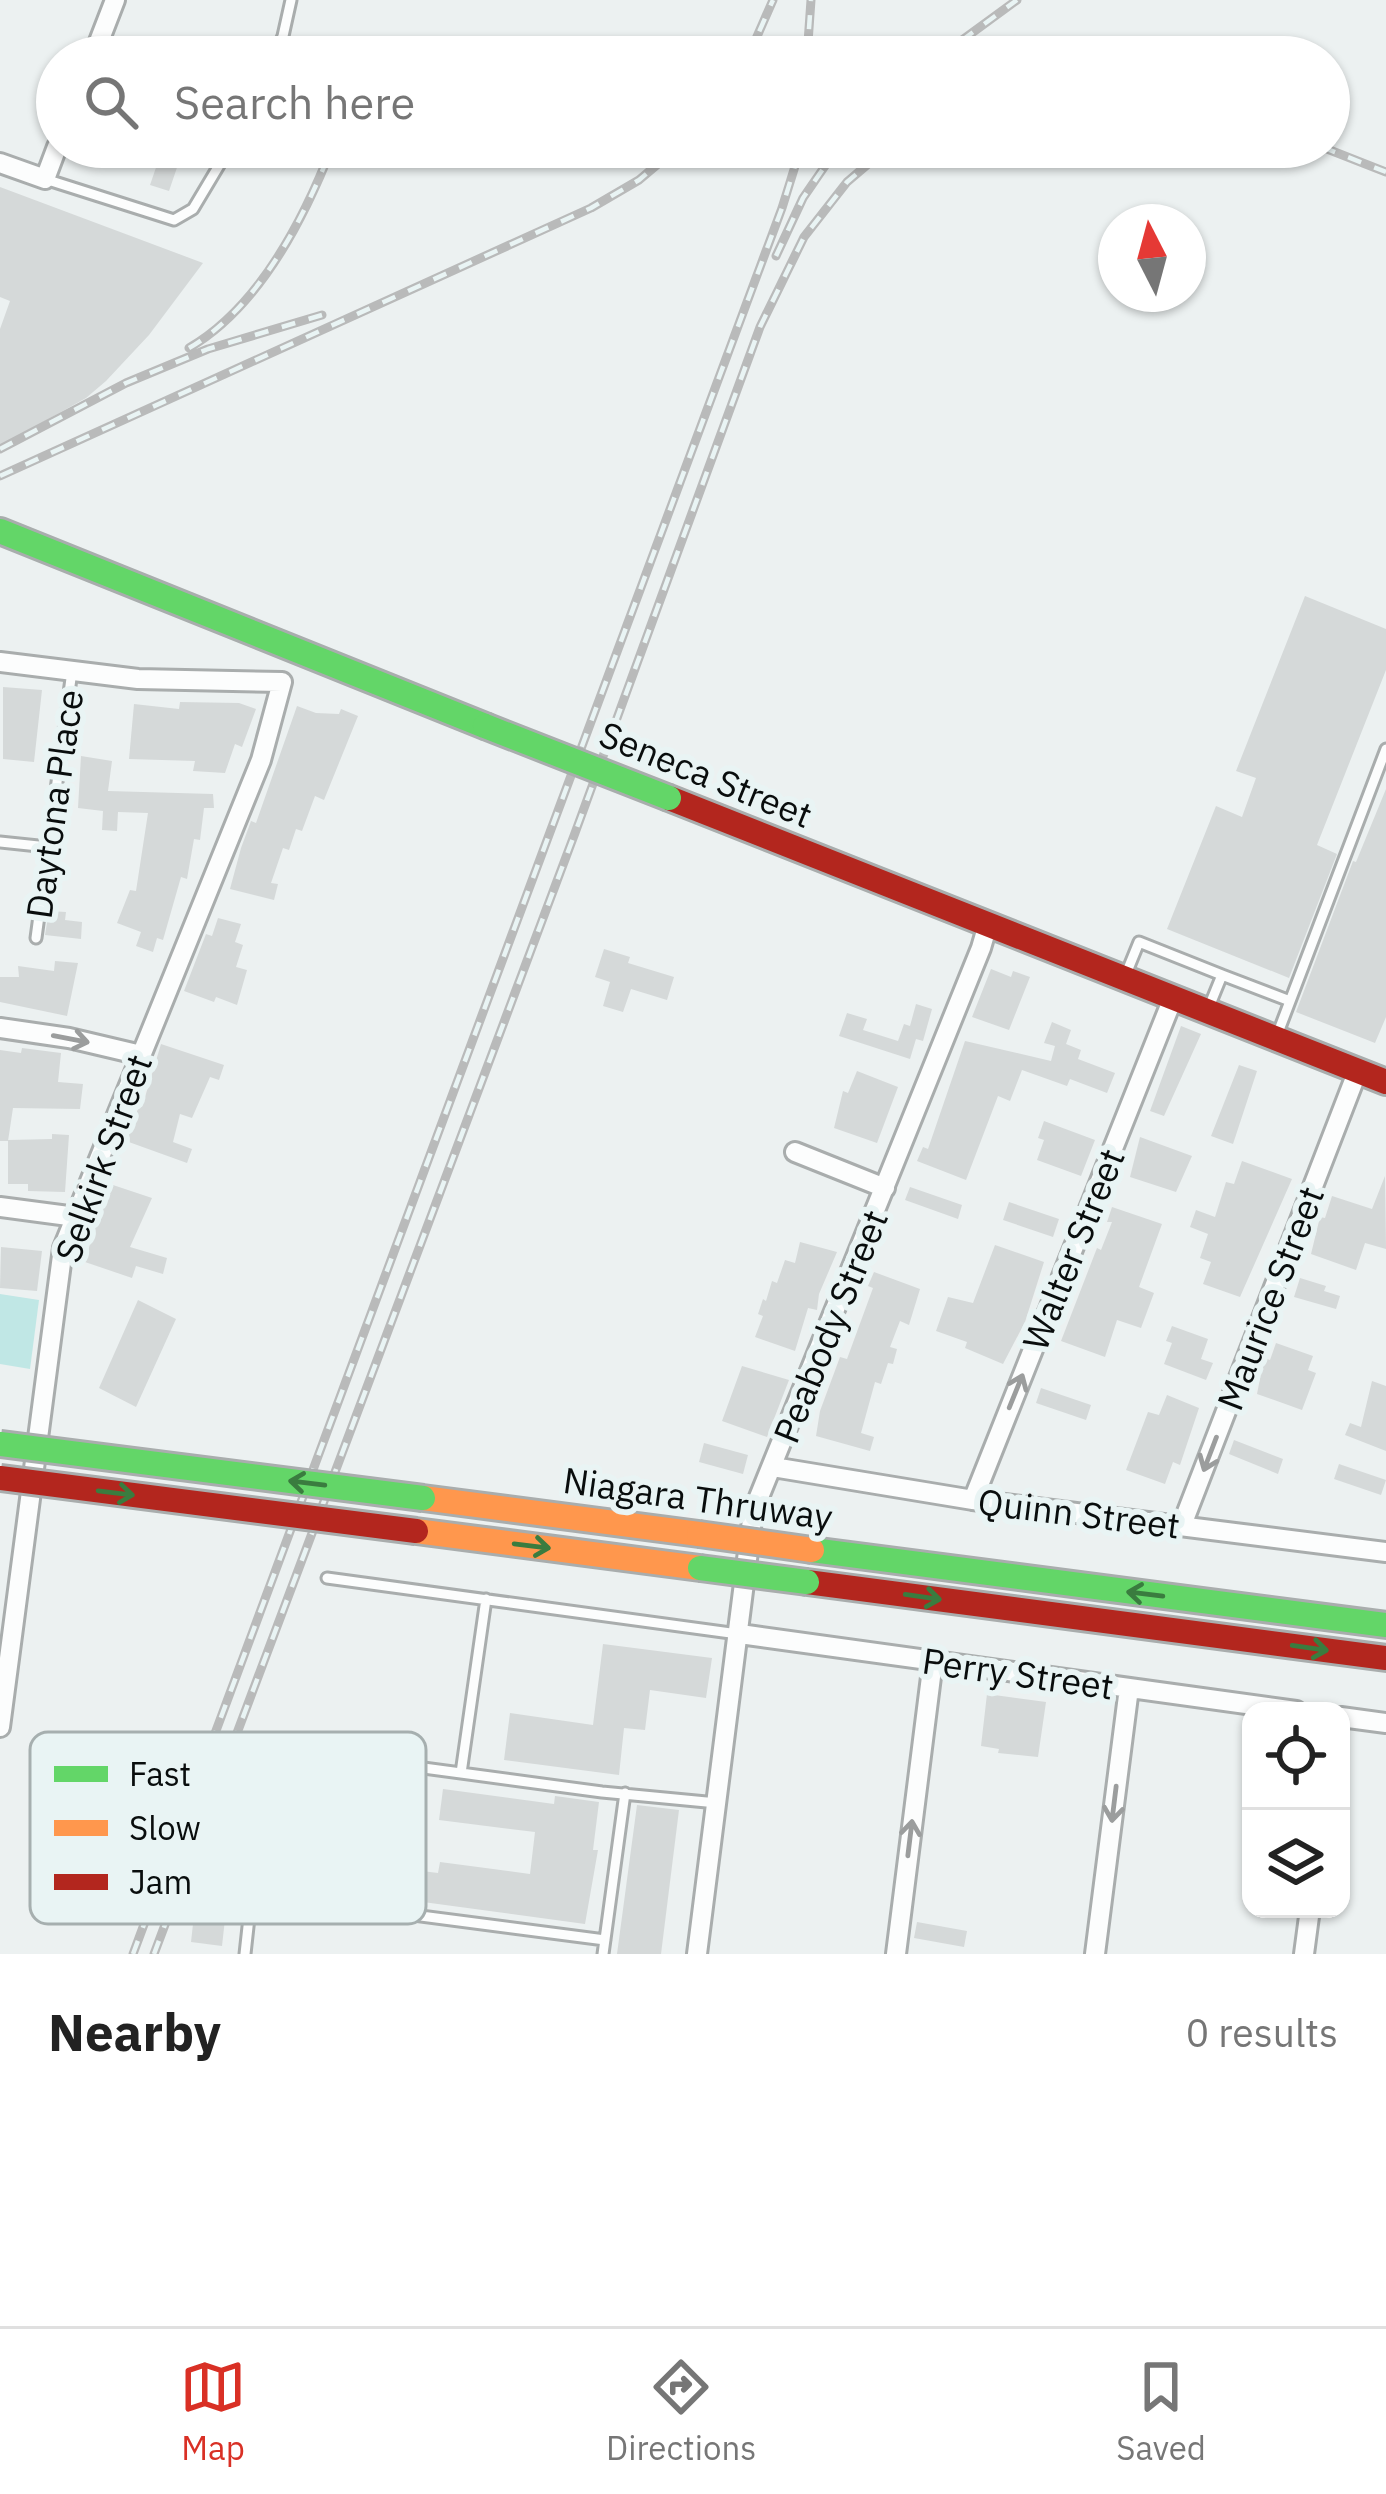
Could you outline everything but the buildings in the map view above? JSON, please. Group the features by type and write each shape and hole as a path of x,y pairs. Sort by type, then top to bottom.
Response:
{"main road":[{"name":"Seneca Street","path":"0,532 1386,1082"},
{"name":"Niagara Thruway","path":"0,1444 1386,1625"},
{"name":"Niagara Thruway","path":"0,1478 1386,1658"}],"street":[{"path":"101,36 116,0"},
{"path":"0,163 45,179 49,168"},
{"path":"0,662 72,671"},
{"name":"Selkirk Street","path":"0,1727 63,1248 261,760 282,682 138,679 72,671"},
{"name":"Peabody Street","path":"697,1954 753,1512 988,924"},
{"name":"Walter Street","path":"973,1500 1173,998"},
{"path":"0,1028 141,1055"},
{"name":"Maurice Street","path":"1182,1526 1358,1070"},
{"path":"795,1152 885,1188"},
{"path":"0,1207 76,1217"},
{"name":"Quinn Street","path":"773,1467 973,1500 1385,1549"},
{"name":"Perry Street","path":"740,1634 1242,1704"},
{"path":"896,1954 933,1661"},
{"path":"1095,1954 1129,1688"},
{"path":"1350,1718 1386,1724"},
{"path":"1304,1954 1309,1918"}],"lane":[{"path":"284,36 291,0"},
{"path":"45,179 174,220 193,209 217,168"},
{"name":"Daytona Place","path":"36,938 72,671"},
{"path":"1276,1038 1386,749"},
{"path":"0,842 48,847"},
{"path":"1124,979 1139,942 1290,1001"},
{"path":"1207,1012 1222,975"},
{"path":"327,1579 740,1634"},
{"path":"461,1773 486,1599"},
{"path":"426,1768 717,1803"},
{"path":"603,1954 625,1792"},
{"path":"426,1917 605,1940"},
{"path":"245,1954 248,1924"}],"shaded area":[{"path":"0,1294 39,1300 30,1369 0,1364"}],"railway":[{"path":"757,36 773,0"},
{"path":"808,36 811,0"},
{"path":"968,36 1017,0"},
{"path":"1350,158 1386,172"},
{"path":"189,348 214,331 257,286 293,232 323,168"},
{"path":"0,476 591,208 653,168"},
{"path":"216,1732 794,168"},
{"path":"776,256 803,198 824,168"},
{"path":"237,1732 760,327 804,237 863,168"},
{"path":"0,449 126,383 208,349 322,315"},
{"path":"133,1954 144,1924"},
{"path":"154,1954 165,1924"}],"traffic: fast":[{"path":"0,531 485,726"},
{"path":"485,726 669,798"},
{"path":"0,1444 423,1498"},
{"path":"812,1550 1386,1625"},
{"path":"700,1568 807,1582"}],"traffic: slow":[{"path":"423,1498 699,1534"},
{"path":"416,1531 700,1568"},
{"path":"699,1534 812,1550"}],"traffic: jam":[{"path":"669,798 1386,1082"},
{"path":"0,1478 416,1531"},
{"path":"807,1582 1386,1658"}]}
